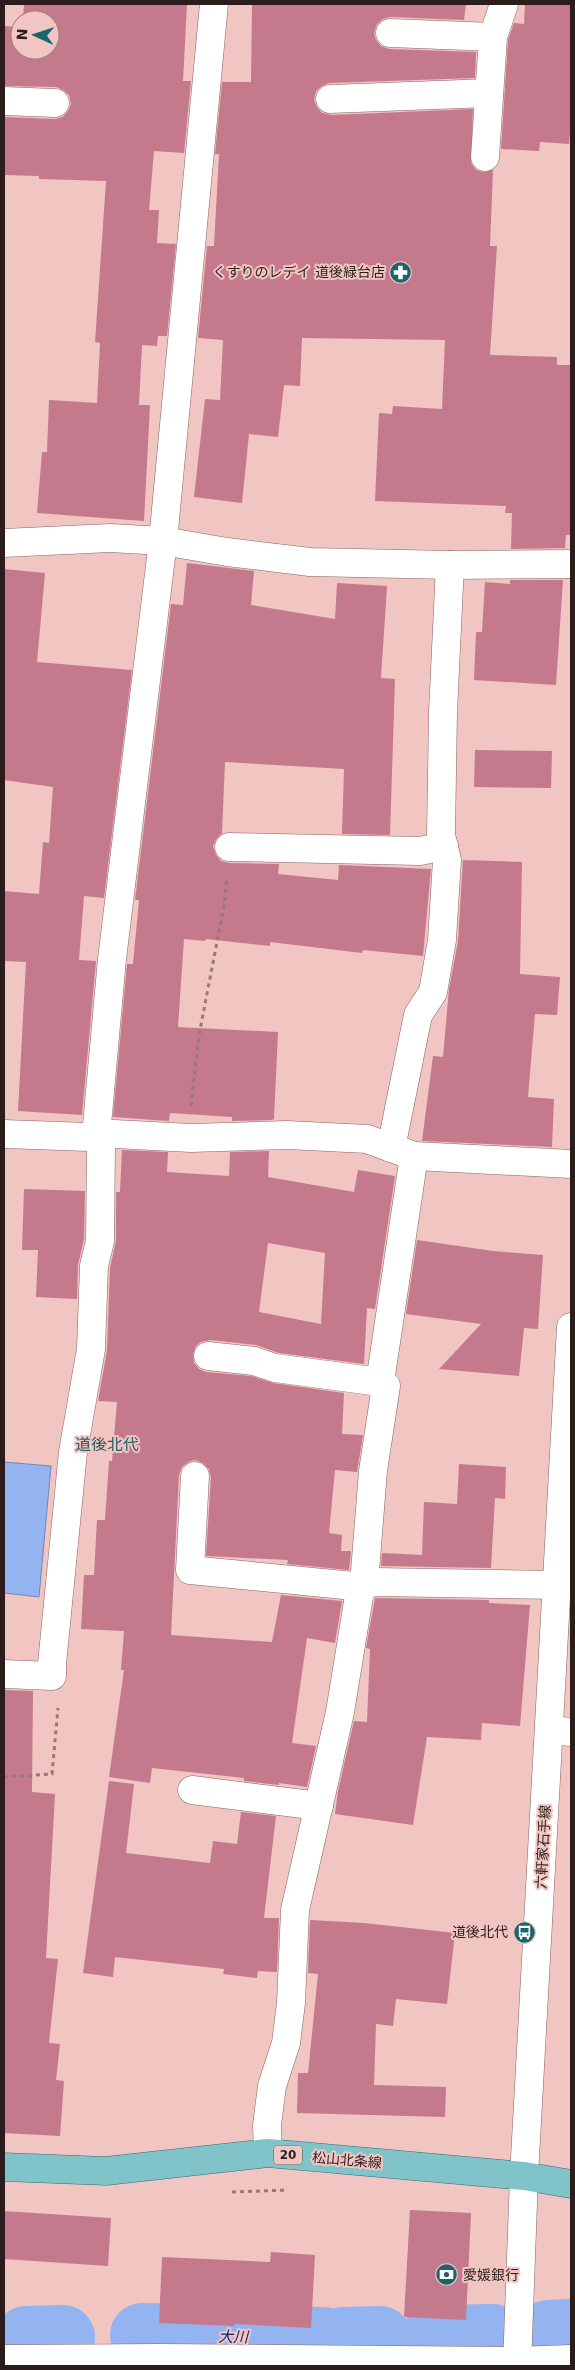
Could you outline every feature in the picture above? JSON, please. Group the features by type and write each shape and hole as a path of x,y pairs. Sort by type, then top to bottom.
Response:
{"main road":[{"name":"松山北条線","path":"4,2168 106,2171 268,2153 524,2176 571,2184"}],"street":[{"path":"4,1674 52,1676 73,1452 91,1348 94,1266 100,1242 100,1136 97,1125 112,959 163,541 214,4"},
{"path":"485,157 493,37 504,4"},
{"path":"390,33 493,37"},
{"path":"330,99 489,93"},
{"path":"4,101 55,103"},
{"path":"4,543 110,538 163,541 227,552 310,562 450,565 571,564"},
{"path":"380,1382 402,1152 418,1015 433,992 440,958 447,860 442,835 443,712 450,565"},
{"path":"229,847 420,851 444,846"},
{"path":"4,1134 100,1136 114,1134 187,1138 287,1135 367,1140 402,1152 571,1164"},
{"name":"六軒家石手線","path":"517,2364 524,2176 561,1731 558,1585 571,1327"},
{"path":"208,1356 254,1361 274,1368 380,1382 386,1386 373,1471 364,1584 359,1596 340,1712 295,1910 286,2043 272,2086 268,2125 268,2153"},
{"path":"195,1476 190,1570 345,1585 375,1582 558,1585"},
{"path":"192,1790 319,1806"},
{"path":"4,2360 169,2358 517,2364 571,2359"}],"path":[{"path":"187,1138 199,1035 224,906 229,847"},
{"path":"4,1777 52,1774 60,1683 52,1676"},
{"path":"227,2192 294,2189"}],"water":[{"path":"4,1462 51,1466 39,1597 4,1593"}],"building":[{"path":"24,4 187,4 183,81 191,81 184,153 154,151 149,210 159,210 157,243 176,244 167,336 158,336 157,346 142,345 139,405 150,405 144,521 37,513 42,452 47,452 49,400 97,403 100,343 95,342 106,181 39,179 39,176 4,175 4,117 55,119 63,117 71,104 69,95 56,87 4,86 4,26 10,26 10,60 60,60 60,10 24,10"},
{"path":"252,4 466,4 464,20 390,17 383,19 377,24 374,33 376,40 381,46 389,49 476,52 475,78 329,83 316,91 314,100 322,113 331,115 473,109 471,163 476,170 483,172 493,170 490,246 497,246 490,355 557,357 557,365 571,365 571,535 566,535 565,548 511,549 512,513 505,513 506,506 375,501 379,413 392,414 393,406 442,409 445,340 302,338 300,386 284,385 278,437 249,434 242,503 194,497 205,399 220,400 223,340 198,338 207,246 214,246 219,154 215,154 222,82 251,82"},
{"path":"525,4 571,4 571,122 569,144 540,142 539,151 501,149 508,40 514,23 524,24"},
{"path":"187,563 254,571 251,605 335,619 337,583 387,586 381,678 395,679 390,835 342,834 344,769 225,762 222,833 216,839 213,846 216,855 221,861 229,863 279,864 278,874 338,880 339,865 431,869 423,956 363,950 362,953 270,942 270,946 206,939 205,941 184,939 178,1027 278,1032 274,1119 272,1120 232,1121 232,1117 170,1113 169,1121 113,1117 127,964 133,964 139,900 135,900 171,604 183,605"},
{"path":"4,569 45,573 37,662 132,670 104,898 84,896 79,960 96,961 82,1115 18,1111 26,962 4,961 4,891 39,894 43,842 49,843 53,787 4,780"},
{"path":"510,580 563,580 556,685 474,680 476,632 482,632 485,582 510,584"},
{"path":"475,750 552,751 551,788 474,787"},
{"path":"463,860 522,862 520,974 560,977 557,1015 535,1014 528,1097 554,1099 552,1147 422,1141 433,1056 443,1057 449,989 458,941"},
{"path":"122,1150 168,1152 167,1172 229,1176 230,1152 269,1151 268,1177 354,1192 358,1170 395,1176 375,1309 367,1308 364,1364 279,1353 256,1345 210,1340 201,1342 196,1346 193,1354 194,1363 199,1369 206,1372 251,1376 273,1383 344,1393 342,1434 363,1435 357,1472 335,1470 329,1533 342,1535 341,1551 351,1551 349,1570 287,1564 288,1560 206,1556 211,1477 209,1469 203,1463 195,1460 188,1462 182,1467 179,1475 171,1635 272,1642 281,1595 342,1601 335,1643 307,1638 292,1743 316,1746 307,1787 244,1781 244,1778 152,1768 150,1783 109,1777 124,1670 121,1670 124,1631 81,1629 84,1575 94,1575 97,1520 105,1520 109,1461 112,1461 117,1402 98,1401 107,1350 110,1268 116,1241 116,1192 120,1192","holes":["268,1243 325,1253 321,1324 259,1312"]},
{"path":"24,1189 85,1191 84,1239 78,1265 77,1299 36,1297 38,1250 22,1250"},
{"path":"417,1240 493,1251 543,1255 538,1329 524,1328 519,1376 439,1369 481,1324 406,1314"},
{"path":"459,1464 506,1467 505,1499 495,1498 491,1568 381,1566 382,1553 422,1555 424,1502 457,1504"},
{"path":"375,1598 489,1600 489,1603 530,1605 520,1726 482,1723 481,1740 427,1737 413,1825 335,1814 338,1791 354,1721 367,1722 370,1649 366,1648"},
{"path":"4,1690 33,1691 32,1792 55,1794 46,1958 58,1959 49,2043 60,2044 56,2080 64,2081 60,2136 4,2133"},
{"path":"109,1781 134,1784 126,1853 210,1863 213,1841 237,1844 241,1812 276,1816 264,1918 279,1918 277,1972 258,1971 257,1978 223,1974 224,1969 115,1957 113,1977 83,1973"},
{"path":"310,1920 364,1923 455,1933 447,2004 396,1999 393,2026 376,2024 374,2085 446,2087 445,2117 297,2113 298,2073 308,2073 318,1974 308,1973"},
{"path":"410,2210 471,2213 466,2320 404,2317"},
{"path":"4,2211 111,2218 108,2266 4,2259"},
{"path":"271,2252 315,2255 311,2328 159,2323 162,2257 270,2262"}],"waterway":[{"name":"大川","path":"548,2332 571,2331"},
{"name":"大川","path":"142,2335 324,2339"},
{"name":"大川","path":"432,2337 493,2336"},
{"name":"大川","path":"26,2338 63,2337"},
{"name":"大川","path":"343,2339 380,2338"}],"place":[{"name":"くすりのレデイ 道後緑台店","path":"401,272"},
{"name":"道後北代","path":"524,1932"},
{"name":"愛媛銀行","path":"447,2275"}],"district":[{"name":"道後北代","path":"107,1444"}]}
